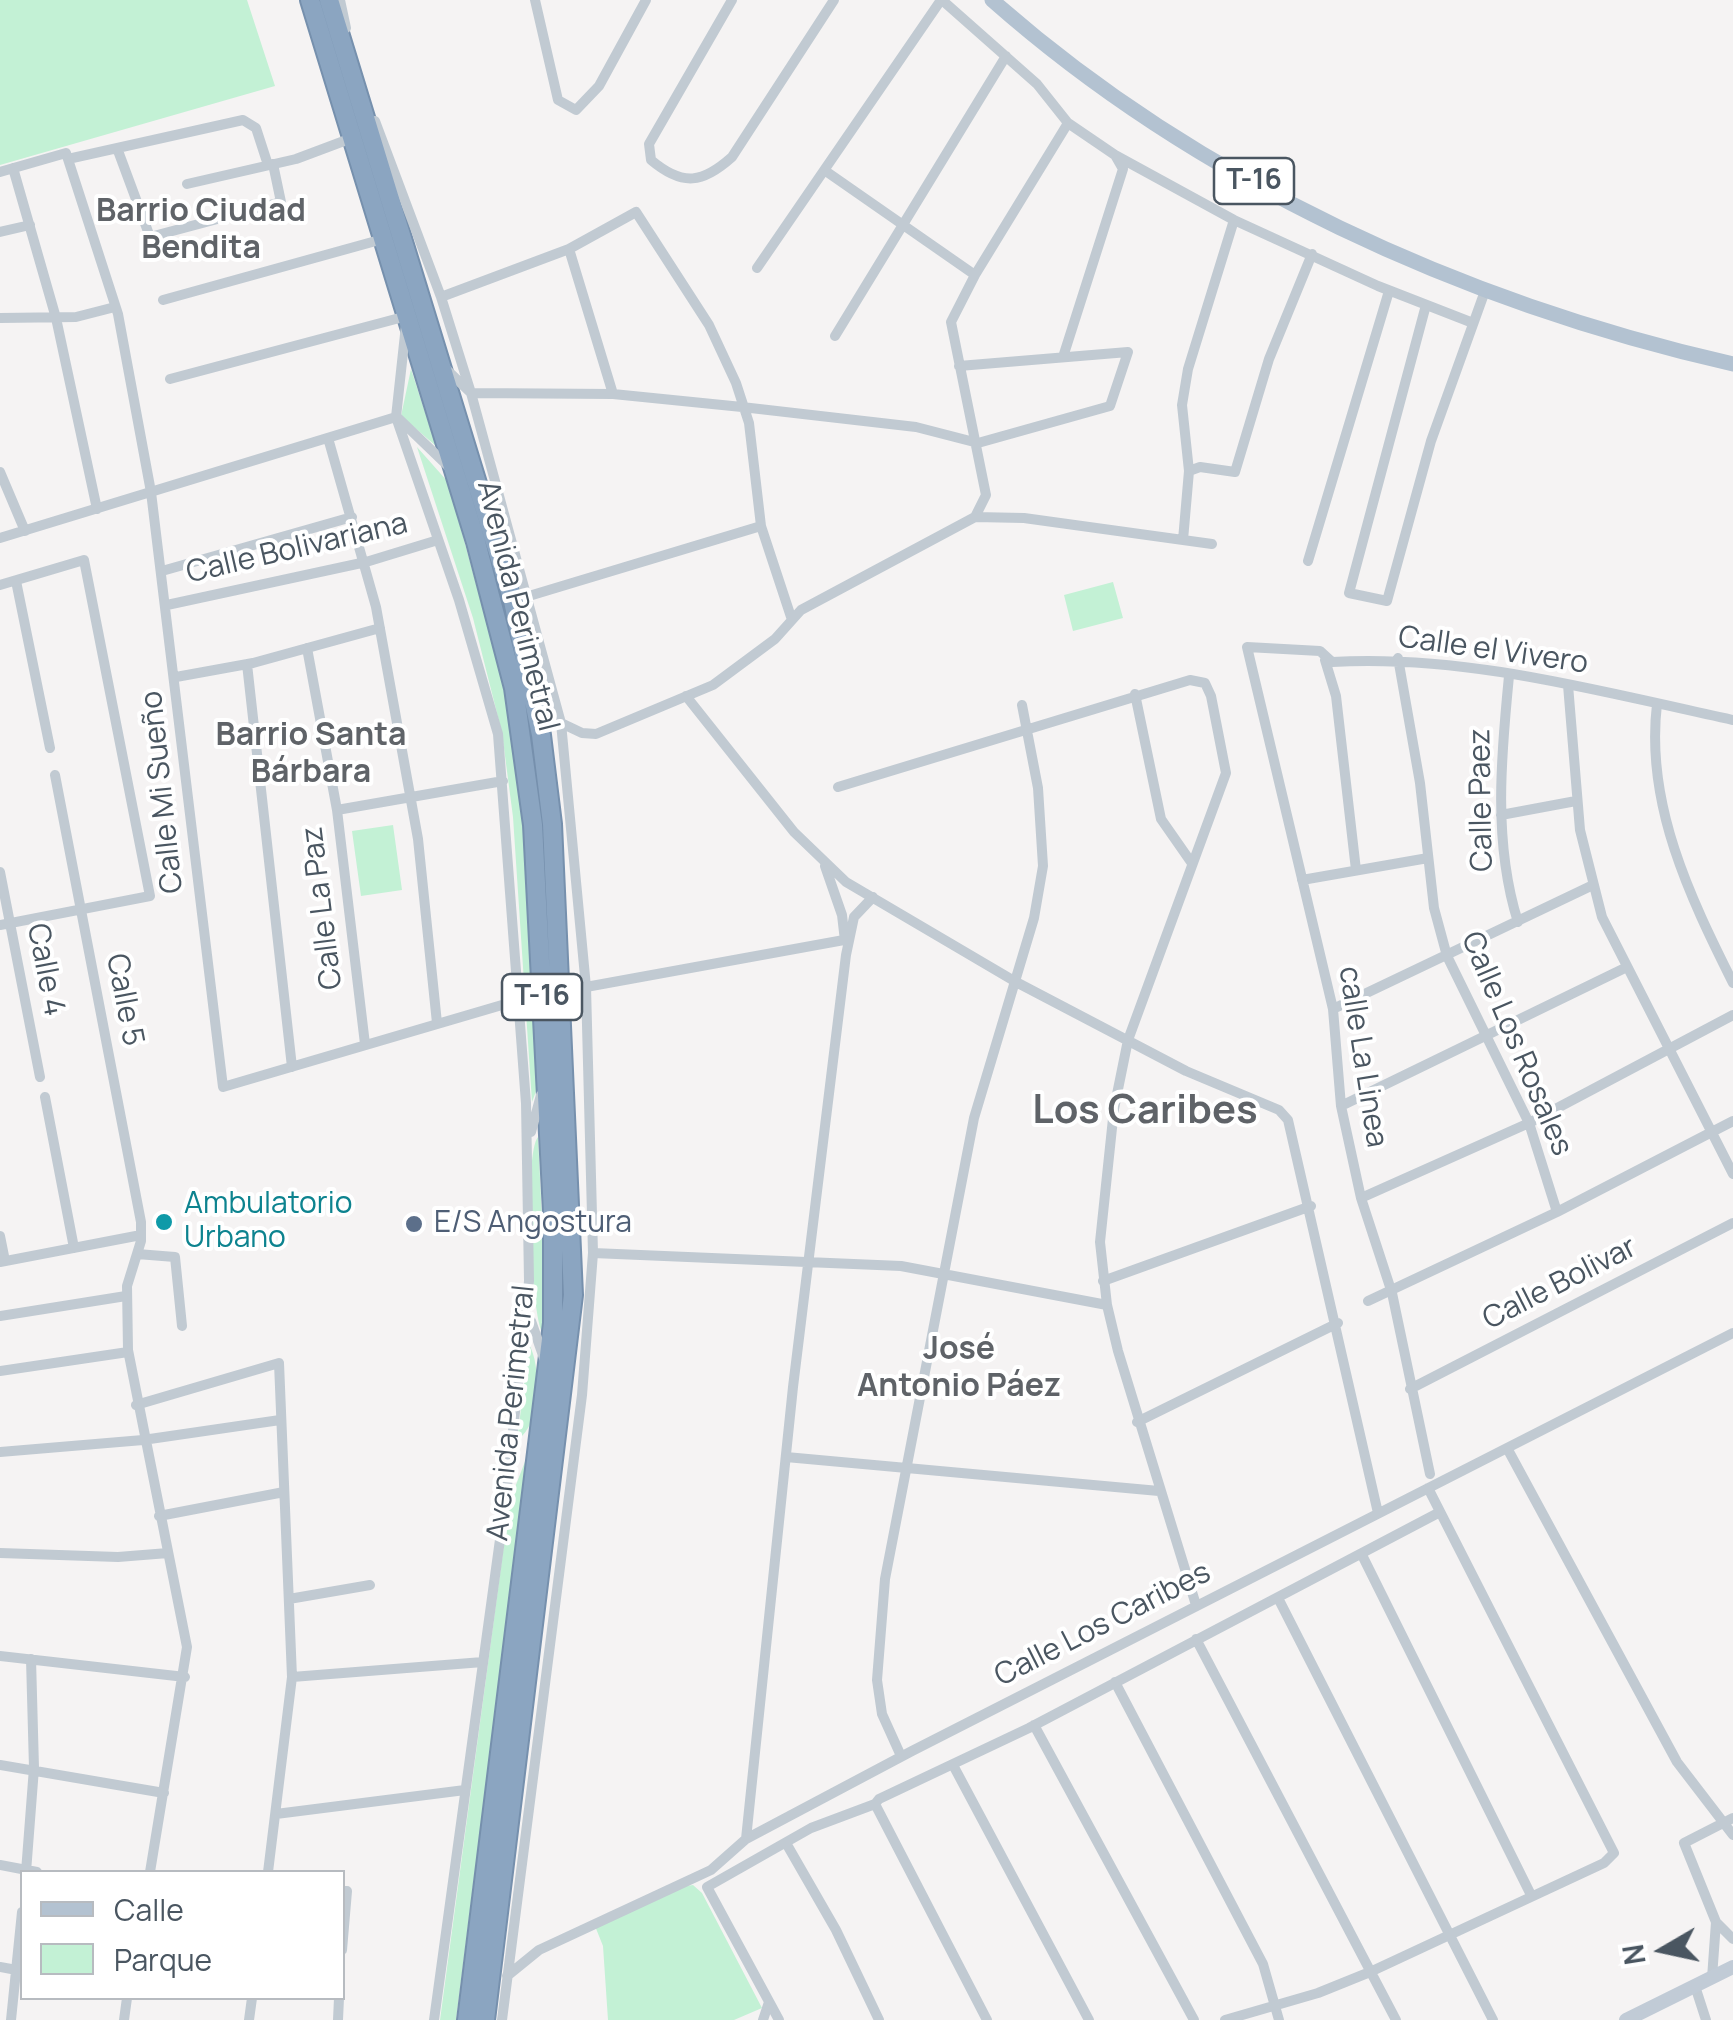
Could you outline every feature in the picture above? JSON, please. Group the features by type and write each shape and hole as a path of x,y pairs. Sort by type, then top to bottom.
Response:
{"highway":[{"name":"Avenida Perimetral","path":"329,0 513,601 544,750 555,873 574,1256 569,1352 485,2020"},
{"name":"Avenida Perimetral","path":"310,6 495,606 525,752 555,1256 548,1368 466,2020"}],"main road":[{"name":"T-16","path":"992,0 1113,94 1220,162 1352,232 1485,290 1587,325 1733,364"}],"street":[{"path":"340,0 371,112 441,297 471,393 561,724 586,987 593,1253 582,1394 502,2020"},
{"path":"535,0 558,100 576,110 599,86 646,0"},
{"path":"732,0 649,144 652,160 665,172 691,182 710,176 732,157 834,0"},
{"path":"757,268 827,172 942,0 962,13 1068,123 1115,155 1234,220 1389,291 1473,323"},
{"path":"955,0 962,13"},
{"path":"835,336 1006,56"},
{"path":"0,172 244,120 256,128 281,202 150,237 117,148"},
{"path":"976,518 986,495 978,443 968,424 951,322 975,274 1068,123"},
{"path":"187,184 271,165 352,138"},
{"path":"1063,357 1116,198 1122,169 1115,155"},
{"name":"Calle Mi Sueño","path":"66,156 116,307 151,492 223,1087 292,1066"},
{"path":"12,168 56,318 97,509"},
{"path":"827,172 975,274"},
{"path":"441,297 568,249 636,212 709,325 749,424 761,526 792,620"},
{"path":"1183,540 1189,472 1182,405 1188,369 1234,220"},
{"path":"0,232 30,225"},
{"path":"163,300 383,239"},
{"path":"568,249 613,394"},
{"path":"1189,472 1200,467 1234,472 1269,359 1312,254"},
{"path":"1426,305 1349,593 1387,601 1431,440 1485,290"},
{"path":"1308,561 1389,291"},
{"path":"0,318 56,318 116,307"},
{"path":"170,378 407,316 396,417"},
{"path":"441,365 471,393 613,394 916,427 978,443 1110,406 1128,352 959,366"},
{"path":"0,538 396,417"},
{"path":"396,417 455,473"},
{"name":"Avenida Perimetral","path":"396,417 489,696 503,781 527,1152 529,1305 434,2020"},
{"path":"328,438 366,562 380,628 410,797 437,1023"},
{"path":"0,472 25,531"},
{"path":"162,571 352,517"},
{"path":"561,724 582,734 596,734 712,685 774,639 815,602 976,518 1024,518 1212,544"},
{"path":"529,596 761,526"},
{"name":"Calle Bolivariana","path":"166,605 366,562 438,540"},
{"path":"0,585 84,560 150,896 5,924"},
{"path":"16,580 50,748"},
{"path":"176,677 247,664 380,628"},
{"name":"Calle el Vivero","path":"1246,647 1320,650 1332,662 1398,658 1568,685 1733,720"},
{"name":"calle La Linea","path":"1246,647 1333,1010 1341,1106 1361,1198 1392,1294 1430,1474"},
{"name":"Calle La Paz","path":"307,648 337,810 365,1044"},
{"path":"1320,650 1334,684 1356,870"},
{"name":"Calle Los Rosales","path":"1398,658 1411,718 1434,908 1447,956 1529,1123 1557,1212"},
{"path":"247,664 292,1066 519,1000"},
{"name":"Calle Paez","path":"1509,676 1501,816 1508,893 1518,922"},
{"path":"838,787 1190,680 1205,683 1212,696 1226,773 1128,1040 1108,1154 1100,1242 1106,1305 1137,1422 1196,1605"},
{"path":"1568,685 1576,801 1602,917 1733,1174"},
{"path":"1135,694 1162,819 1192,862"},
{"path":"686,696 824,866 1016,982 1186,1071 1279,1110 1296,1140 1378,1513"},
{"path":"1657,704 1654,728 1674,851 1733,983"},
{"path":"902,1756 882,1714 877,1680 884,1579 974,1118 1016,982 1044,866 1038,788 1022,706"},
{"name":"Calle 5","path":"55,776 141,1235"},
{"path":"337,810 503,781"},
{"path":"1501,816 1576,801"},
{"path":"1302,880 1428,858"},
{"path":"824,866 842,915 846,956"},
{"name":"Calle 4","path":"0,872 5,924 40,1077"},
{"path":"1333,1010 1593,885"},
{"path":"746,1839 786,1457 846,956 854,917 873,897"},
{"path":"586,987 844,940"},
{"path":"1341,1106 1627,966"},
{"path":"1361,1198 1529,1123 1667,1046 1733,1015"},
{"path":"527,1152 546,1070"},
{"path":"44,1097 74,1248"},
{"path":"1368,1301 1392,1294 1733,1121"},
{"path":"1103,1281 1311,1206"},
{"name":"Calle Bolivar","path":"1410,1388 1733,1223"},
{"path":"0,1236 2,1262 141,1235 126,1296 128,1352 186,1632 185,1677 150,1870"},
{"path":"593,1253 808,1263 839,1261 943,1272 1106,1305"},
{"path":"137,1254 176,1257 182,1326"},
{"path":"0,1316 126,1296"},
{"path":"529,1305 533,1334 548,1368"},
{"path":"1137,1422 1338,1324"},
{"name":"Calle Los Caribes","path":"507,1976 539,1950 710,1870 746,1839 902,1756 1733,1333"},
{"path":"0,1371 128,1352"},
{"path":"136,1405 172,1397 196,1384 279,1364 292,1677 268,1870"},
{"path":"0,1452 144,1440 280,1420"},
{"path":"1507,1448 1677,1762 1733,1835"},
{"path":"786,1457 1159,1491"},
{"path":"1225,2020 1370,1972 1604,1864 1614,1854 1428,1488"},
{"path":"160,1516 284,1492"},
{"path":"779,2020 707,1887 844,1813 875,1804 1034,1726 1440,1512"},
{"path":"0,1553 118,1556 168,1552"},
{"path":"1362,1555 1532,1895"},
{"path":"289,1599 370,1585"},
{"path":"1278,1598 1493,2020"},
{"path":"1196,1640 1396,2020"},
{"path":"0,1656 185,1677"},
{"path":"30,1870 32,1659"},
{"path":"292,1677 483,1662"},
{"path":"1115,1682 1263,1964 1279,2020"},
{"path":"1034,1726 1194,2020"},
{"path":"952,1764 1088,2020"},
{"path":"0,1766 34,1768 164,1794"},
{"path":"276,1814 466,1790"},
{"path":"875,1804 987,2020"},
{"path":"1733,1818 1684,1844 1716,1922 1733,1938"},
{"path":"786,1844 836,1930 879,2020"},
{"path":"345,1891 345,1915"},
{"path":"1712,1978 1716,1922"},
{"path":"513,1941 539,1950"},
{"path":"0,1967 20,1971 12,2020"},
{"path":"1626,2020 1733,1967"},
{"path":"1695,1986 1706,2020"},
{"path":"763,2020 769,2002"}],"green space":[{"path":"0,0 247,0 275,86 0,165"},
{"path":"411,369 436,446 401,416"},
{"path":"417,447 448,482 503,682 521,790 538,1086 532,1102 513,817 502,733 473,618"},
{"path":"1113,582 1123,618 1073,631 1064,595"},
{"path":"393,825 402,890 361,896 352,831"},
{"path":"538,1137 545,1280 542,1332 531,1232 531,1171"},
{"path":"529,1344 536,1365 536,1405 522,1436 518,1433"},
{"path":"528,1454 456,2020 440,2020 510,1500"},
{"path":"693,1885 702,1893 762,2008 734,2020 608,2020 603,1946 595,1926 672,1888"}],"place":[{"name":"Ambulatorio Urbano","path":"164,1222"},
{"name":"E/S Angostura","path":"414,1224"}],"district":[{"name":"Barrio Ciudad Bendita","path":"201,230"},
{"name":"Barrio Santa Bárbara","path":"311,754"},
{"name":"Los Caribes","path":"1145,1112"},
{"name":"José Antonio Páez","path":"959,1368"}]}
